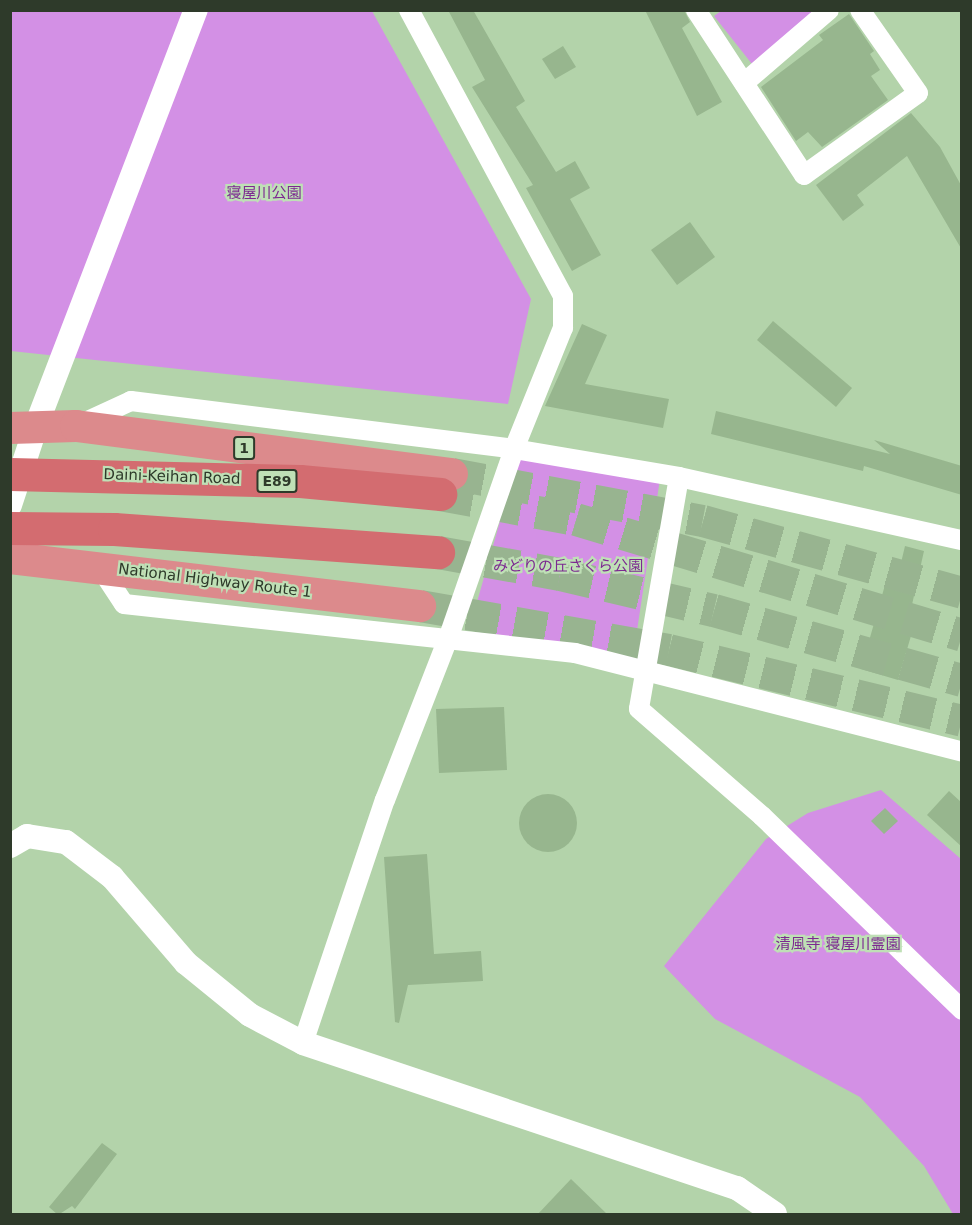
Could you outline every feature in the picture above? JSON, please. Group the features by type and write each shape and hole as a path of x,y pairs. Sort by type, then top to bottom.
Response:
{"highway":[{"name":"1","path":"23,427 76,426 446,484"},
{"name":"Daini-Keihan Road","path":"10,474 113,474 446,484"},
{"path":"10,528 114,529 438,552"},
{"name":"National Highway Route 1","path":"10,558 99,566 420,606"}],"street":[{"path":"10,505 23,427 196,10"},
{"path":"303,1043 385,800 449,636 514,448 563,328 563,296 409,10"},
{"path":"696,10 804,175 918,93 860,10"},
{"path":"744,83 829,10"},
{"path":"76,426 131,401 514,448 679,477 962,540"},
{"path":"679,477 648,672 639,709 762,816 962,1010"},
{"path":"99,566 124,604 449,636 575,653 962,752"},
{"path":"10,846 27,836 66,842 112,877 186,963 250,1015 303,1043 737,1188 775,1215"}],"green space":[{"name":"寝屋川公園","path":"11,11 372,11 531,299 508,404 11,351"},
{"path":"721,11 820,11 752,64 714,16"},
{"name":"みどりの丘さくら公園","path":"522,444 660,479 633,657 469,630"},
{"name":"清風寺 寝屋川霊園","path":"881,790 961,859 961,1214 953,1214 924,1166 860,1097 715,1019 664,966 766,839 808,813"}],"building":[{"path":"448,10 473,10 525,101 516,107 556,172 575,161 590,188 570,199 601,255 572,271 526,188 533,185 472,87 485,80"},
{"path":"645,10 684,10 690,22 682,28 722,102 697,116"},
{"path":"849,14 874,51 870,54 880,70 871,76 888,100 822,147 808,132 796,141 761,87 823,40 819,35"},
{"path":"563,46 576,67 555,79 542,59"},
{"path":"911,113 940,147 962,187 962,250 907,156 857,195 864,205 843,221 816,185"},
{"path":"690,222 715,257 677,285 651,250"},
{"path":"773,321 852,388 836,407 757,340"},
{"path":"582,324 607,335 585,384 669,399 663,428 545,406"},
{"path":"716,411 890,454 874,440 962,466 962,495 864,466 863,471 711,434"},
{"path":"905,546 924,551 907,627 913,629 898,680 861,669 885,585 895,588"},
{"path":"504,707 507,770 439,773 436,709"},
{"path":"949,791 962,803 962,847 927,815"},
{"path":"542,794 554,794 569,802 577,817 577,829 569,844 554,852 542,852 527,844 519,829 519,817 527,802"},
{"path":"885,808 898,821 884,834 871,821"},
{"path":"427,854 434,954 481,951 483,981 408,985 399,1023 395,1022 384,857"},
{"path":"102,1143 117,1154 75,1209 72,1206 58,1215 49,1207"},
{"path":"571,1179 608,1215 537,1215"}],"tunnel":[{"path":"452,474 703,521 962,593"},
{"path":"440,494 576,519 962,635"},
{"path":"438,552 560,574 714,610 962,680"},
{"path":"420,606 669,650 962,721"}]}
